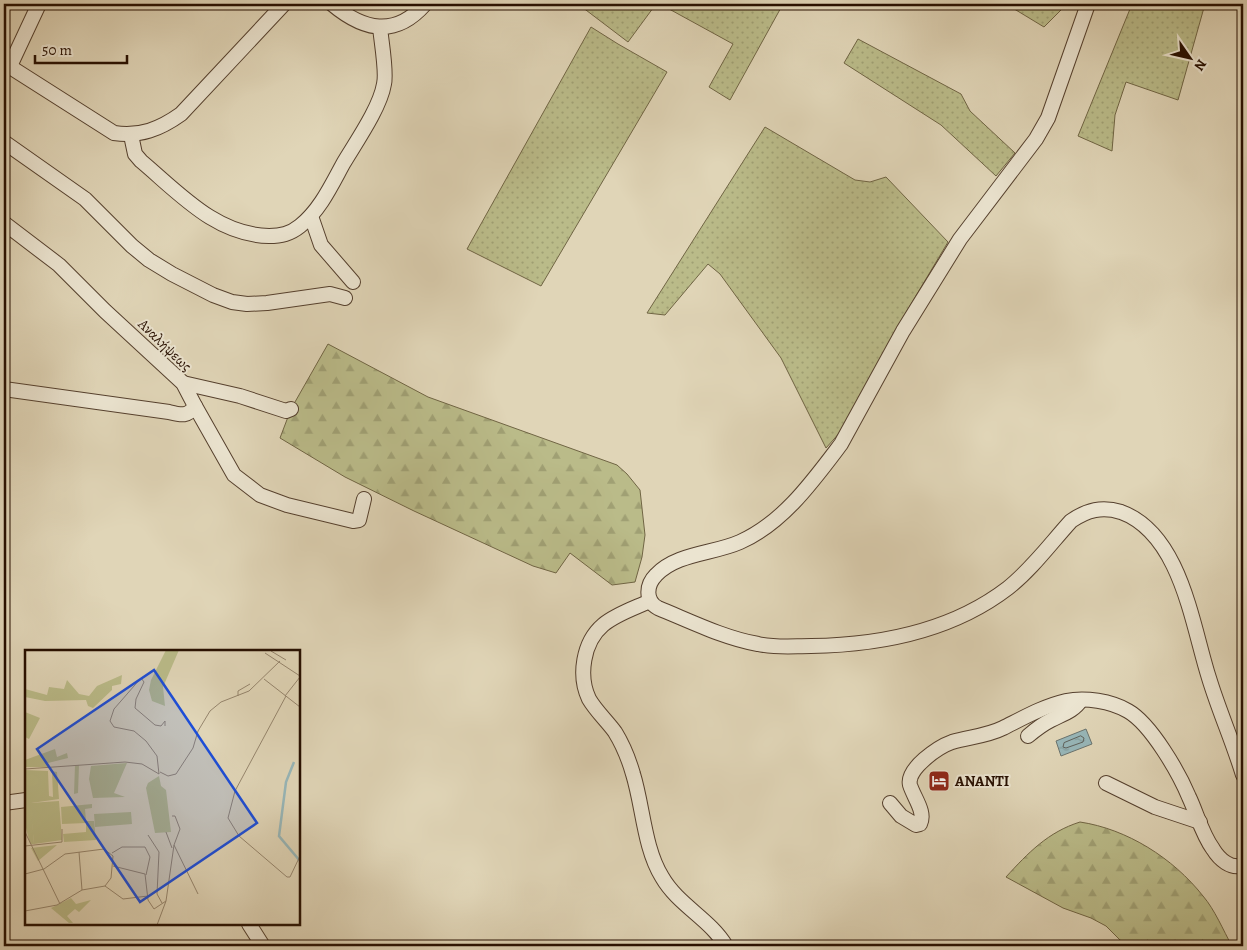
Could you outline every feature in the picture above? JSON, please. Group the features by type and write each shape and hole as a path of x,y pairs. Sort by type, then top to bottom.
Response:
{"street":[{"path":"39,4 7,65 105,128 114,133 131,135 155,130 166,125 181,114 284,4"},
{"path":"332,4 343,13 363,24 380,27 387,27 404,21 413,16 425,4"},
{"path":"1088,4 1048,118 1036,139 960,240 903,331 840,444 810,483 774,522 741,542 669,565 656,575 651,582 648,591 650,601 658,608 714,630 744,641 767,646 840,645 902,636 943,624 964,615 996,596 1024,574 1071,522 1081,514 1098,509 1118,512 1137,521 1156,539 1169,558 1180,580 1209,679 1243,775"},
{"path":"131,135 135,154 203,213 218,223 245,234 276,236 288,234 311,216 322,201 376,106 385,83 380,27"},
{"path":"4,142 85,199 132,246 149,260 213,295 232,302 247,304 330,294 345,298"},
{"path":"311,216 321,245 353,282"},
{"name":"Αναλήψεως","path":"4,223 59,264 105,311 183,383 234,475 260,495 287,505 353,521 359,520 364,499"},
{"path":"183,383 240,396 286,411 292,409"},
{"path":"4,389 170,412 181,416 191,412 195,406"},
{"path":"650,601 613,618 600,628 587,650 583,680 589,699 615,732 625,751 635,782 653,857 661,877 679,899 704,921 726,946"},
{"path":"1028,736 1050,720 1069,712 1084,700"},
{"path":"890,803 908,821 916,826 920,824 922,816 911,787 910,778 916,768 933,753 952,742 983,736 1038,711 1066,701 1084,700 1112,704 1135,716 1155,739 1189,795 1216,854 1233,866 1243,865"},
{"path":"1106,783 1155,807 1200,822"},
{"path":"4,803 25,800"},
{"path":"250,925 263,946"}],"green space":[{"path":"578,4 656,4 628,42"},
{"path":"660,4 783,4 730,100 709,87 733,44"},
{"path":"1006,4 1066,4 1044,27"},
{"path":"1118,4 1205,4 1178,100 1126,82 1115,115 1112,151 1078,136 1130,9"},
{"path":"591,27 667,72 541,286 467,249"},
{"path":"858,39 961,94 970,111 1015,153 996,176 941,125 844,63"},
{"path":"765,127 855,180 870,182 886,177 948,242 895,331 842,430 826,448 781,358 720,274 708,264 665,315 647,313"},
{"path":"328,344 428,397 617,465 640,490 645,535 642,557 635,582 612,585 570,553 556,573 533,566 345,477 280,438 291,409"},
{"path":"1080,822 1115,831 1132,838 1178,869 1207,902 1232,946 1126,946 1106,926 1091,918 1063,908 1006,877 1048,837"}],"water":[{"path":"1086,729 1092,744 1061,756 1056,741"}],"place":[{"name":"ΑΝΑΝΤΙ","path":"939,781"}]}
